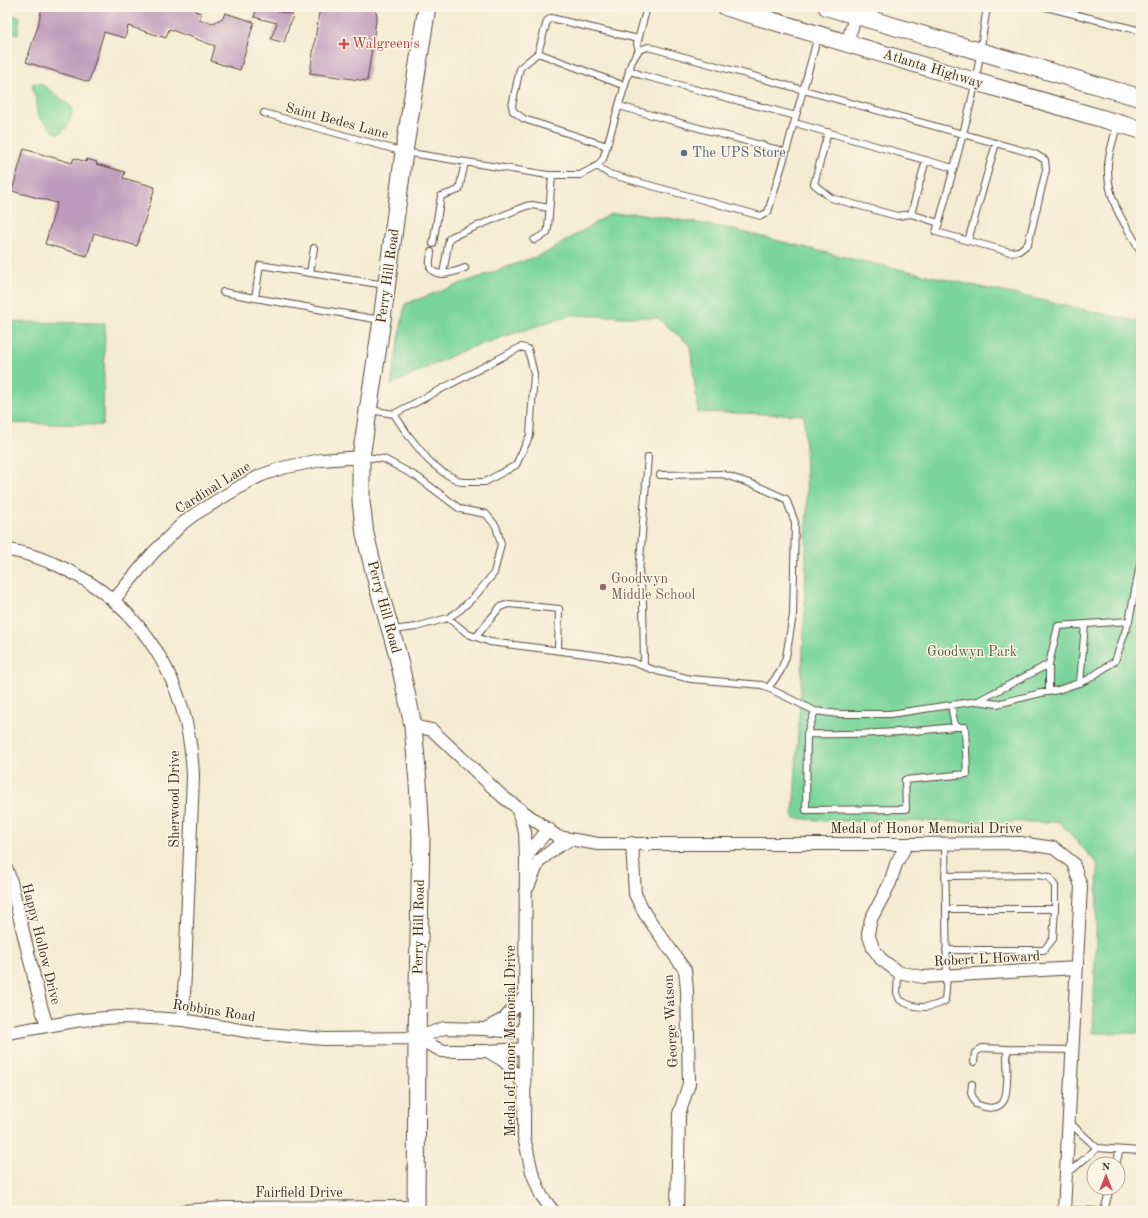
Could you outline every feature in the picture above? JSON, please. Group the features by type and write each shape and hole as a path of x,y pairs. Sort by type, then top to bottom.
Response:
{"main road":[{"name":"Perry Hill Road","path":"416,1209 417,1038 421,837 413,726 402,671 365,534 362,501 361,457 387,285 404,152 427,7"},
{"name":"Atlanta Highway","path":"726,7 1141,130"},
{"path":"827,7 856,11 980,51 1141,98"}],"street":[{"path":"847,42 856,11"},
{"name":"Cardinal Lane","path":"113,601 153,553 183,523 195,514 248,482 282,468 313,461 331,458 361,457"},
{"name":"Sherwood Drive","path":"7,550 42,559 68,570 91,583 113,601 140,628 166,667 174,683 185,714 190,739 193,777 183,1020"},
{"name":"Medal of Honor Memorial Drive","path":"413,726 432,730 503,797 558,837 569,840 598,844 1020,843 1054,848 1073,863 1081,886 1064,1210"},
{"name":"Medal of Honor Memorial Drive","path":"517,808 525,832 526,859 524,1137 532,1172 541,1195 553,1211"},
{"path":"526,859 531,850 549,829"},
{"name":"Medal of Honor Memorial Drive","path":"526,890 539,861 554,849 569,840"},
{"name":"George Watson","path":"632,843 635,894 645,914 685,970 687,990 689,1084 679,1114 677,1211"},
{"path":"898,972 881,959 873,948 868,933 871,919 890,883 896,864 907,844"},
{"name":"Happy Hollow Drive","path":"7,870 47,1025"},
{"name":"Robert L Howard","path":"898,972 923,977 1077,968"},
{"path":"484,1029 504,1019 525,996"},
{"name":"Robbins Road","path":"7,1033 81,1020 119,1017 183,1020 288,1037 324,1039 417,1038"},
{"path":"417,1038 444,1028 484,1029 525,1033"},
{"path":"417,1038 442,1051 525,1049"},
{"path":"486,1051 501,1059 508,1065 525,1086"},
{"name":"Fairfield Drive","path":"183,1211 225,1208 416,1209"}],"lane":[{"path":"647,7 637,44 638,50 629,70 603,159 597,166 609,174 761,216 768,212 795,123 818,34"},
{"path":"638,50 648,47 962,134 996,143 1035,154 1045,160 1046,170 1028,244 1019,251 1010,252 936,232 939,223 962,134 975,82 987,7"},
{"path":"1046,7 1141,31"},
{"path":"607,146 524,119 513,111 512,106 520,68 538,53 547,21 552,18 638,40"},
{"path":"538,53 625,86"},
{"path":"629,70 796,116"},
{"path":"619,106 786,152"},
{"name":"Saint Bedes Lane","path":"264,113 404,152 465,162 552,175 580,175 597,166"},
{"path":"795,123 953,168"},
{"path":"1118,123 1108,164 1109,182 1113,200 1122,220 1137,243 1141,253"},
{"path":"828,132 814,184 831,198 898,216 911,214 939,223"},
{"path":"968,241 996,143"},
{"path":"911,214 926,160"},
{"path":"433,244 441,196 459,190 465,162"},
{"path":"534,240 547,233 552,175"},
{"path":"443,274 449,239 453,236 526,206 549,208"},
{"path":"310,273 314,248"},
{"path":"432,252 430,264 431,269 435,272 443,274 452,273 465,268"},
{"path":"255,298 260,265 387,285"},
{"path":"224,292 382,320"},
{"path":"368,410 394,414 520,347 528,349 534,374 530,435 516,465 486,482 461,482 444,473 429,461 408,435 394,414"},
{"path":"644,666 643,602 639,573 648,456"},
{"path":"361,457 384,459 419,478 460,509 486,514 496,526 501,544 494,573 475,596 460,610 448,618 416,627 391,631"},
{"path":"660,475 722,474 786,499 795,522 793,615 786,657 780,672 768,688"},
{"path":"448,618 468,634 490,642 601,656 632,662 657,671 691,679 762,685 815,711 840,714 890,714 978,701 997,704 1058,690 1087,680 1114,661 1128,621 1141,560"},
{"path":"476,637 500,606 509,604 559,609 558,650"},
{"path":"1049,692 1049,664 1058,626 1128,621"},
{"path":"1080,682 1085,624"},
{"path":"978,701 1049,664"},
{"path":"951,705 955,727"},
{"path":"807,734 856,735 904,733 966,727 967,774 905,780 906,809 806,810 807,734 815,711"},
{"path":"898,972 897,993 900,1000 907,1005 921,1008 936,1006 945,1000 947,976 945,844"},
{"path":"945,876 1049,877 1055,886 1053,939 1044,950 946,950"},
{"path":"946,909 1055,909"},
{"path":"974,1062 975,1053 982,1048 1073,1050"},
{"path":"972,1084 972,1093 976,1104 986,1108 999,1106 1004,1100 1006,1088 1007,1049"},
{"path":"1069,1122 1098,1148 1141,1151"},
{"path":"1066,1175 1098,1148"},
{"path":"1118,1156 1120,1150"},
{"path":"1104,1211 1108,1196"},
{"path":"1064,1210 1095,1211"},
{"path":"1136,1211 1141,1210"}],"green space":[{"path":"7,15 20,17 18,34 7,32"},
{"path":"33,83 42,84 72,107 69,123 62,132 58,134 38,117"},
{"name":"Goodwyn Park","path":"637,213 726,228 848,258 1141,322 1141,1033 1093,1033 1098,865 1060,822 828,821 793,818 804,634 807,507 804,415 698,412 690,345 657,318 570,315 464,350 391,385 405,304 546,253 610,214"},
{"path":"7,255 12,256 8,290 7,290"},
{"path":"7,322 105,323 103,425 7,423"}],"building":[{"path":"42,7 193,7 195,11 201,13 199,20 213,23 223,18 225,13 254,22 240,70 211,61 215,46 169,29 166,38 128,26 125,38 104,32 89,82 26,62 38,26"},
{"path":"257,7 279,7 278,11 293,15 284,43 271,39 277,23 254,17"},
{"name":"Walgreen's","path":"320,7 372,7 377,14 367,81 310,73"},
{"path":"24,149 72,163 74,158 86,162 87,159 97,162 96,164 125,172 123,178 155,187 137,246 94,233 87,256 45,244 57,203 12,191"}],"place":[{"name":"Walgreen's","path":"344,44"},
{"name":"The UPS Store","path":"684,153"},
{"name":"Goodwyn Middle School","path":"603,587"}]}
